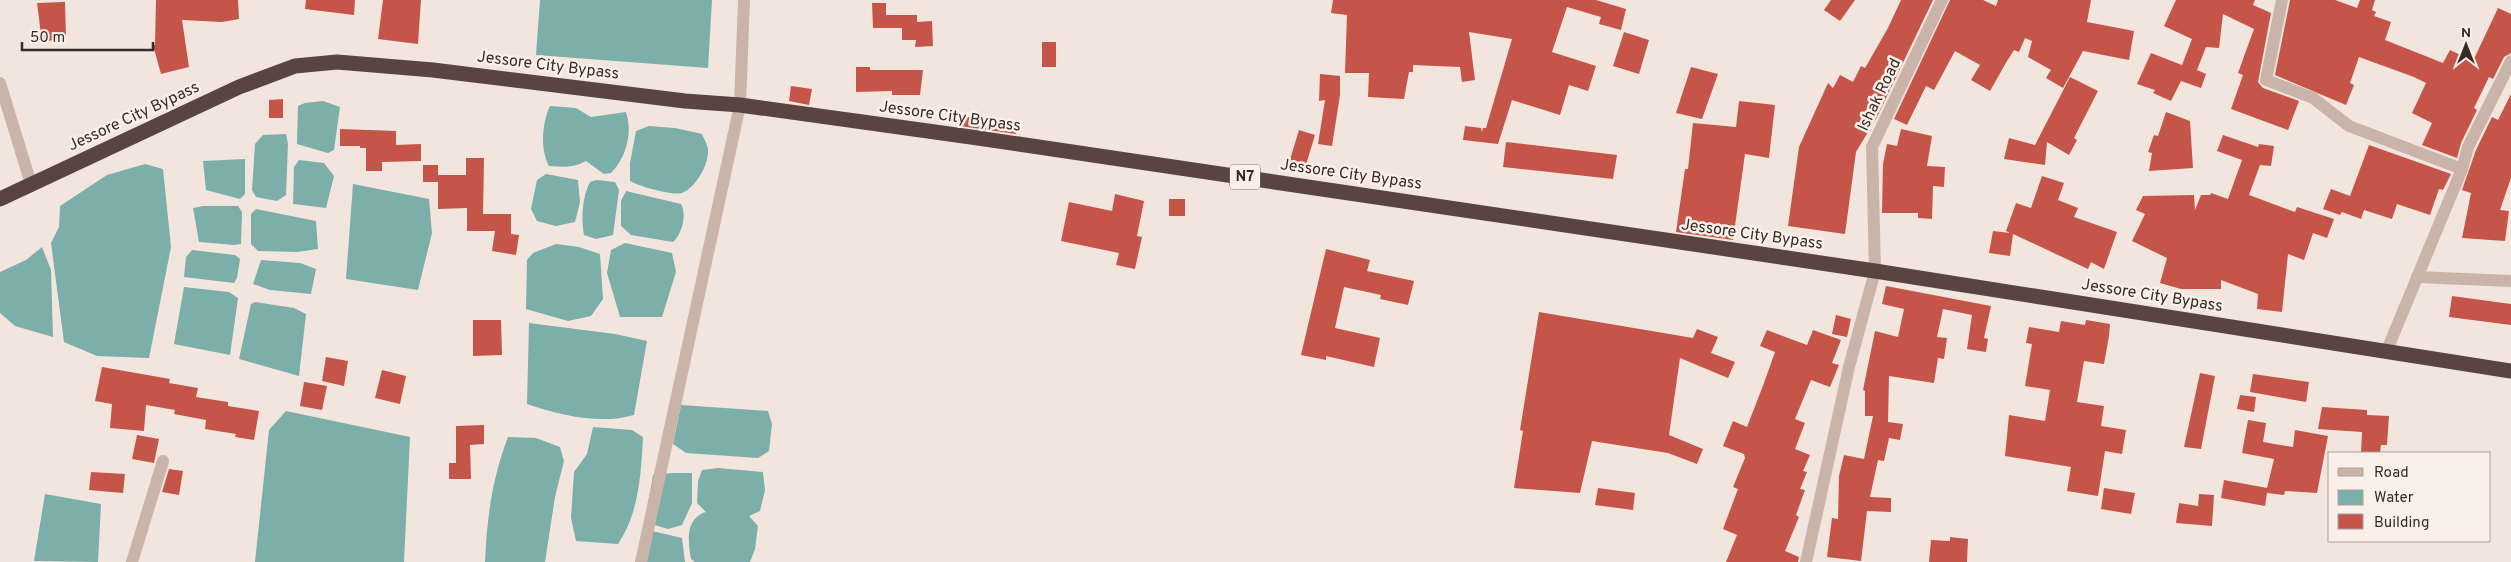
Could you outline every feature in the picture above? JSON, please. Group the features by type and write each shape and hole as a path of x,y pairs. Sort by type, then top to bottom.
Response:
{"highway":[{"name":"Jessore City Bypass","path":"0,199 239,87 295,66 337,62 432,70 740,105 1875,271 2511,371"}],"street":[{"path":"641,562 740,105 744,0"},
{"name":"Ishak Road","path":"1806,562 1849,368 1875,271 1872,147 1942,0"},
{"path":"2282,0 2266,80 2313,98 2349,126 2462,170"},
{"path":"2387,350 2462,170 2468,147 2511,61"},
{"path":"0,83 31,184"},
{"path":"2417,277 2511,281"},
{"path":"132,562 163,461"}],"water":[{"path":"540,0 712,0 708,68 536,55"},
{"path":"323,101 340,107 334,150 328,153 297,144 298,106 305,103"},
{"path":"550,106 576,108 591,117 626,112 629,128 627,145 621,160 611,173 604,174 586,161 573,166 549,166 544,152 543,136 545,120"},
{"path":"649,126 675,128 702,134 708,150 706,164 696,182 682,193 656,190 630,181 630,163 636,131"},
{"path":"286,134 288,144 286,195 277,201 256,197 252,190 255,144 263,135"},
{"path":"245,159 245,194 240,199 206,190 203,161"},
{"path":"299,160 324,163 334,176 326,208 293,204 294,167"},
{"path":"145,164 163,169 171,247 149,358 97,356 64,342 51,243 59,227 60,206 107,175"},
{"path":"546,174 578,180 580,202 575,222 556,226 537,221 531,209 537,180"},
{"path":"596,180 615,182 619,190 613,235 596,239 584,235 582,215 587,188 590,182"},
{"path":"353,184 429,199 432,233 418,290 346,279"},
{"path":"626,191 681,204 684,213 683,224 673,242 631,235 621,226 621,201"},
{"path":"203,206 238,206 242,212 241,244 199,242 193,208"},
{"path":"256,209 316,221 318,249 297,252 258,251 251,244 251,214"},
{"path":"625,243 672,253 676,272 662,317 620,317 607,273 611,250"},
{"path":"556,244 579,247 600,254 603,299 591,316 568,321 526,309 527,260 533,253"},
{"path":"42,247 51,270 53,337 15,326 0,313 0,272 26,260"},
{"path":"192,250 235,255 240,259 237,278 234,283 184,277 186,257"},
{"path":"261,260 300,263 316,269 311,294 270,290 253,284"},
{"path":"184,287 229,292 238,298 230,355 174,344"},
{"path":"255,302 294,308 306,314 299,376 239,359 251,304"},
{"path":"529,323 615,334 647,341 634,415 621,418 594,419 566,415 527,404"},
{"path":"681,405 768,411 772,424 769,451 758,458 686,453 673,444"},
{"path":"286,411 410,437 404,562 255,562 269,430"},
{"path":"593,427 632,430 643,437 640,479 635,506 618,544 576,541 571,518 574,472 587,454"},
{"path":"508,437 536,438 560,447 564,461 555,497 545,562 485,562 491,498"},
{"path":"718,468 763,472 765,490 760,511 749,516 758,526 755,549 750,562 695,562 691,559 689,538 691,525 694,519 706,512 697,503 698,481 702,470"},
{"path":"692,473 692,503 682,525 668,529 651,524 648,504 653,475"},
{"path":"45,494 101,504 98,562 34,561"},
{"path":"652,531 682,538 685,562 638,562"}],"building":[{"path":"156,0 238,0 239,19 222,22 182,20 189,67 161,74 153,45 155,45"},
{"path":"306,0 355,0 354,15 305,9"},
{"path":"383,0 421,0 418,44 378,39"},
{"path":"1333,0 1596,0 1626,9 1621,30 1599,24 1601,17 1567,7 1552,52 1596,66 1588,91 1569,85 1560,115 1512,100 1498,144 1463,140 1465,126 1481,128 1482,132 1483,128 1486,128 1512,39 1469,32 1475,80 1462,82 1460,67 1413,65 1413,72 1409,72 1404,99 1368,97 1369,73 1345,73 1347,15 1331,13"},
{"path":"1831,0 1855,0 1840,21 1824,10"},
{"path":"1901,0 1933,0 1877,117 1856,152 1845,234 1788,226 1799,147 1828,83 1833,88 1840,75 1853,82 1861,66 1865,68 1888,28"},
{"path":"1950,0 1983,0 1996,6 1998,0 2091,0 2087,22 2134,31 2129,60 2083,51 2063,88 2046,78 2051,70 2028,57 2032,41 2025,38 2019,52 2014,50 1990,91 1971,80 1980,65 1955,51 1934,90 1926,86 1907,125 1894,119"},
{"path":"2176,0 2255,0 2253,5 2271,13 2258,82 2263,88 2299,101 2288,130 2231,109 2243,75 2238,73 2254,29 2223,14 2219,48 2206,47 2197,70 2206,74 2201,88 2181,81 2171,101 2153,93 2155,90 2137,84 2151,53 2182,65 2192,39 2164,26"},
{"path":"2290,0 2335,0 2357,8 2360,0 2375,0 2372,10 2376,12 2374,16 2391,22 2385,40 2443,63 2450,50 2473,61 2498,8 2511,14 2511,53 2504,57 2493,79 2489,77 2474,108 2477,110 2461,143 2457,158 2422,145 2432,123 2412,113 2426,83 2414,77 2359,57 2350,83 2354,85 2346,105 2275,75"},
{"path":"65,2 66,38 42,42 37,3"},
{"path":"872,3 886,3 886,15 917,15 917,22 932,21 933,46 915,47 916,40 902,40 902,28 873,28"},
{"path":"1624,32 1649,40 1639,74 1613,66"},
{"path":"1042,42 1056,42 1056,67 1042,67"},
{"path":"856,67 870,67 870,70 923,70 920,95 892,95 892,91 856,92"},
{"path":"1691,67 1718,74 1702,119 1676,113"},
{"path":"1320,74 1340,76 1340,95 1332,146 1318,144 1325,100 1319,101"},
{"path":"2070,77 2098,91 2074,138 2077,140 2069,155 2047,142 2045,165 2004,159 2009,138 2035,145"},
{"path":"791,86 812,89 809,105 789,101"},
{"path":"2511,94 2511,178 2500,210 2509,211 2505,241 2462,238 2471,193 2462,190 2476,150 2492,117 2498,120"},
{"path":"283,99 283,118 269,118 269,100"},
{"path":"1739,101 1775,105 1769,158 1745,154 1733,240 1676,232 1685,169 1688,169 1693,123 1736,127"},
{"path":"2166,112 2190,121 2193,168 2149,171 2152,153 2148,152 2154,135 2158,136"},
{"path":"959,116 993,119 992,122 1019,120 1016,134 960,126"},
{"path":"340,129 396,131 396,145 421,144 421,161 382,162 382,171 366,171 366,148 360,148 360,146 340,146"},
{"path":"1901,129 1932,136 1927,166 1945,167 1944,187 1933,186 1932,219 1918,218 1918,213 1882,213 1883,164 1887,144 1897,146"},
{"path":"1299,130 1315,135 1305,168 1289,163"},
{"path":"2223,135 2258,147 2259,144 2274,146 2271,166 2260,165 2249,195 2295,212 2297,207 2334,219 2327,238 2313,233 2304,260 2288,254 2282,312 2257,309 2258,294 2221,280 2221,289 2181,289 2160,283 2167,258 2132,241 2145,214 2136,210 2143,196 2194,195 2195,210 2201,195 2210,195 2211,193 2228,199 2242,160 2217,151"},
{"path":"1506,142 1617,155 1613,179 1503,167"},
{"path":"2369,145 2451,174 2443,190 2439,189 2430,215 2397,204 2392,219 2364,210 2361,219 2342,212 2340,215 2323,209 2331,189 2350,196"},
{"path":"466,158 484,158 483,214 511,214 511,234 519,235 516,255 492,251 495,231 467,231 467,208 438,209 438,182 423,182 423,165 438,165 438,175 466,175"},
{"path":"2042,176 2064,183 2058,200 2078,208 2074,217 2117,232 2104,269 2091,262 2088,269 2013,234 2010,256 1989,253 1993,231 2010,233 2006,231 2016,203 2031,208"},
{"path":"1115,194 1144,201 1137,236 1142,237 1135,269 1116,265 1119,253 1061,241 1069,202 1112,211"},
{"path":"1169,199 1185,199 1185,216 1169,216"},
{"path":"1326,249 1370,260 1367,271 1414,281 1408,305 1380,299 1381,295 1344,287 1335,328 1380,338 1374,367 1326,356 1326,360 1301,355"},
{"path":"1886,286 1991,306 1984,338 1988,339 1986,352 1967,349 1972,315 1943,309 1937,337 1947,338 1944,359 1938,358 1934,383 1889,376 1888,422 1903,424 1900,440 1889,438 1884,461 1878,460 1870,497 1891,498 1891,512 1867,511 1861,561 1827,557 1832,518 1838,519 1839,476 1844,455 1864,459 1873,416 1865,416 1865,391 1863,390 1875,331 1898,337 1904,309 1882,304"},
{"path":"2452,296 2511,304 2511,325 2449,317"},
{"path":"1539,312 1693,338 1697,329 1718,337 1711,353 1735,362 1728,378 1680,358 1669,435 1703,449 1697,464 1668,453 1592,441 1580,493 1514,488 1523,431 1520,430"},
{"path":"1836,315 1851,319 1847,337 1832,334"},
{"path":"473,320 501,320 502,355 473,356"},
{"path":"2086,320 2110,324 2109,336 2104,364 2084,361 2077,402 2104,406 2101,426 2126,430 2122,454 2105,451 2098,496 2067,491 2071,467 2005,456 2009,415 2045,421 2050,390 2025,386 2032,344 2026,343 2029,327 2059,332 2061,321 2085,325"},
{"path":"1767,330 1807,345 1813,330 1841,340 1832,363 1839,365 1830,387 1811,380 1795,419 1805,423 1795,449 1810,455 1803,471 1807,472 1800,489 1805,490 1796,515 1799,517 1785,551 1799,557 1798,562 1726,562 1737,535 1723,529 1738,489 1733,487 1745,458 1744,454 1723,446 1733,421 1747,427 1764,383 1775,352 1760,346"},
{"path":"326,357 348,361 344,386 322,381"},
{"path":"102,367 170,379 169,383 198,388 196,397 228,402 228,406 259,411 254,440 235,437 236,434 205,429 206,420 174,414 175,410 146,405 144,431 110,428 112,404 95,401"},
{"path":"382,370 406,376 400,404 375,398"},
{"path":"2200,373 2215,376 2201,449 2184,447"},
{"path":"2253,374 2309,382 2306,402 2250,392"},
{"path":"304,382 327,386 322,410 300,406"},
{"path":"2240,395 2256,397 2254,412 2237,409"},
{"path":"2322,407 2367,410 2367,415 2389,416 2387,445 2381,445 2380,452 2361,452 2362,432 2318,429"},
{"path":"2248,420 2266,423 2263,442 2293,447 2295,430 2328,436 2317,493 2285,491 2284,495 2267,493 2265,506 2221,498 2224,480 2267,488 2274,459 2242,453"},
{"path":"484,425 484,444 470,445 471,479 449,479 449,463 456,463 456,426"},
{"path":"137,435 159,439 154,463 132,459"},
{"path":"169,469 183,471 179,495 162,492"},
{"path":"91,472 125,474 123,493 89,490"},
{"path":"1598,488 1635,493 1633,510 1595,505"},
{"path":"2104,488 2135,493 2131,514 2101,509"},
{"path":"2199,494 2214,495 2212,526 2176,523 2179,503 2198,506"},
{"path":"1950,537 1968,539 1967,562 1929,562 1931,540 1950,541"}]}
